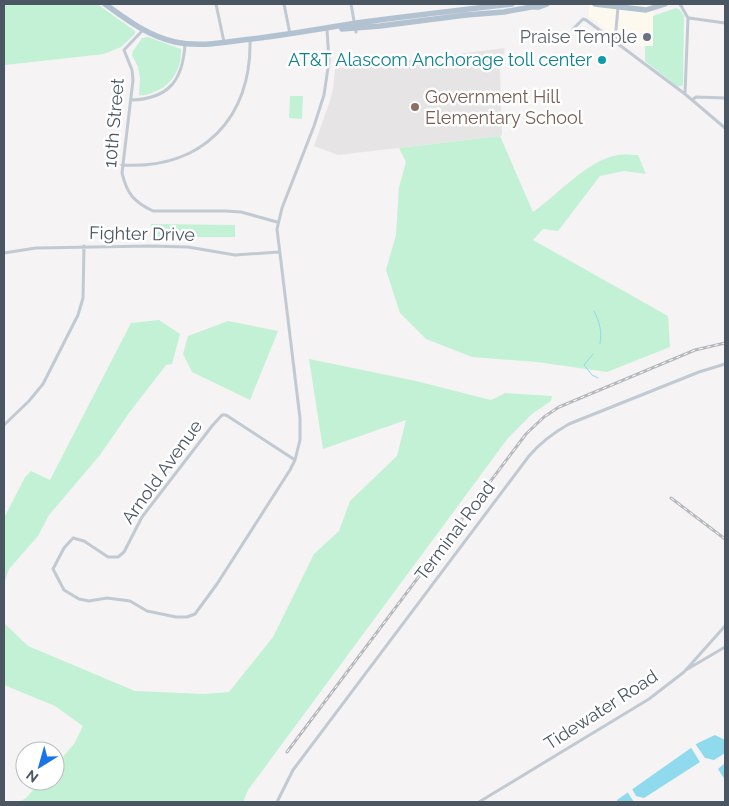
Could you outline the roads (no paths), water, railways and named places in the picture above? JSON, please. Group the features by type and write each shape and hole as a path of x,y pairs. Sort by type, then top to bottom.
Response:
{"main road":[{"path":"105,4 144,30 163,38 185,43 204,44 250,40 327,29 356,28 504,12 548,4"},
{"path":"356,28 512,4"},
{"path":"595,4 646,10 665,4"}],"street":[{"path":"216,4 224,42"},
{"path":"284,4 290,34"},
{"path":"352,4 356,28"},
{"path":"680,4 688,18 685,94"},
{"path":"615,42 618,7"},
{"path":"688,18 725,22"},
{"path":"573,28 583,19 586,20 685,94 725,128"},
{"name":"Arnold Avenue","path":"295,460 226,415 222,415 142,517 124,552 118,557 108,557 84,541 73,538 64,548 53,569 64,590 78,599 107,598 130,601 147,611 176,617 187,617 195,614 217,584 290,470 295,460 300,440 300,418 279,252 277,222 324,95 329,61 327,29"},
{"name":"10th Street","path":"144,30 124,50 132,70 131,100 122,165 123,179 129,194 143,206 153,211 241,212 277,222"},
{"path":"122,165 142,166 164,163 178,158 206,143 219,131 230,118 245,86 249,69 250,40"},
{"path":"131,100 152,98 170,87 182,69 185,43"},
{"path":"692,100 696,98 725,98"},
{"path":"4,425 29,401 43,384 78,315 83,298 84,246"},
{"name":"Fighter Drive","path":"4,253 36,248 84,246 174,246 235,255 279,252"},
{"name":"Terminal Road","path":"277,802 293,770 528,456 540,443 568,424 725,364"},
{"name":"Tidewater Road","path":"479,802 650,699 684,672 725,626"},
{"path":"684,672 725,647"}],"water":[{"path":"715,735 725,740 725,802 617,802 617,800 698,743"}],"waterway":[{"path":"594,311 600,327 600,344"},
{"path":"593,354 584,365 592,375 598,378"}],"railway":[{"path":"287,752 526,434 544,417 559,407 695,350 725,343"},
{"path":"671,498 725,539"}],"place":[{"name":"Praise Temple","path":"647,37"},
{"name":"AT&T Alascom Anchorage toll center","path":"602,60"},
{"name":"Government Hill Elementary School","path":"415,107"}]}
